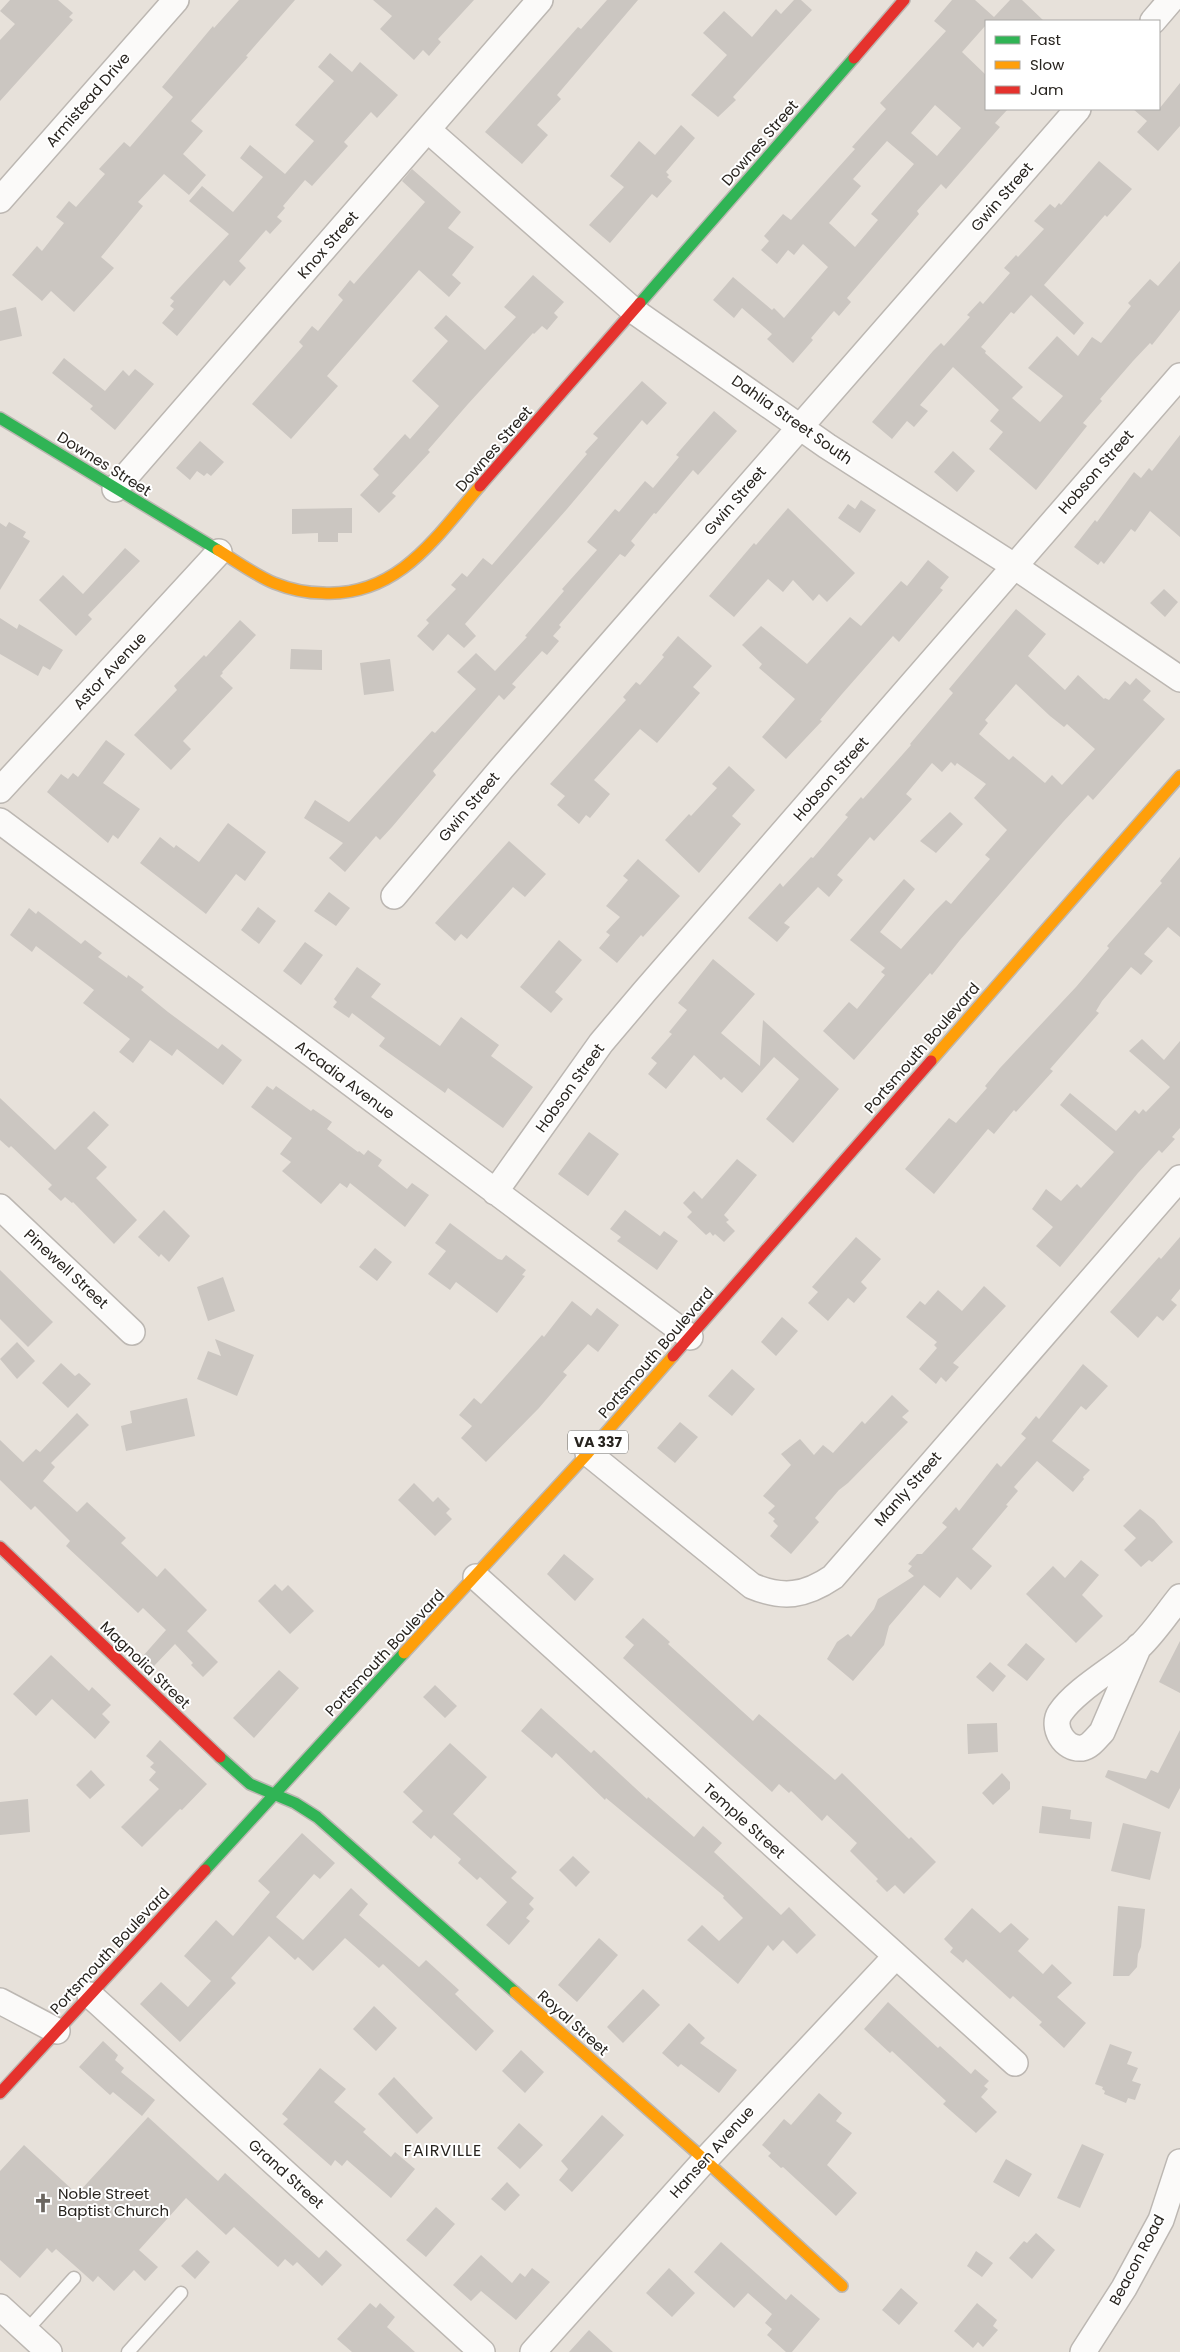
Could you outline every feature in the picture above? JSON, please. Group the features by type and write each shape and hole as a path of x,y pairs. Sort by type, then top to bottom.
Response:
{"street":[{"name":"Armistead Drive","path":"0,200 176,0"},
{"name":"Knox Street","path":"115,489 540,0"},
{"name":"Downes Street","path":"0,418 272,583 297,592 322,595 348,594 373,587 392,578 423,552 904,0"},
{"path":"1154,20 1171,0"},
{"name":"Gwin Street","path":"394,896 502,768 1077,110"},
{"name":"Dahlia Street South","path":"428,130 634,311 800,427 1014,566 1180,679"},
{"name":"Hobson Street","path":"495,1192 601,1044 1180,376"},
{"name":"Astor Avenue","path":"0,790 219,552"},
{"name":"Portsmouth Boulevard","path":"0,2093 588,1453 1180,776"},
{"name":"Arcadia Avenue","path":"0,821 690,1337"},
{"name":"Manly Street","path":"588,1453 752,1586 780,1595 799,1594 817,1588 833,1577 1180,1178"},
{"name":"Pinewell Street","path":"0,1207 132,1332"},
{"name":"Magnolia Street","path":"0,1547 243,1780 257,1790 275,1795"},
{"name":"Temple Street","path":"476,1576 1015,2064"},
{"path":"1140,1646 1180,1597"},
{"name":"Royal Street","path":"275,1795 304,1808 357,1851 705,2160 842,2286"},
{"name":"Hansen Avenue","path":"534,2352 705,2160 895,1957"},
{"name":"Grand Street","path":"90,1995 482,2352"},
{"path":"0,2001 57,2031"},
{"name":"Beacon Road","path":"1083,2352 1124,2288 1161,2220 1173,2211 1180,2162"},
{"path":"0,2307 39,2345"}],"lane":[{"path":"39,2345 74,2278"},
{"path":"128,2352 181,2293"}],"building":[{"path":"10,0 58,0 73,13 69,17 73,20 0,101 0,40 15,24 0,11"},
{"path":"239,0 295,0 246,56 248,57 191,121 203,131 183,154 206,175 189,195 164,174 138,202 143,206 101,257 114,268 74,312 51,291 42,301 12,275 37,246 42,251 64,223 56,217 69,201 76,207 105,174 99,169 124,142 130,147 173,97 162,87 213,26 214,28"},
{"path":"373,0 474,0 438,39 441,42 429,56 423,50 414,60 380,29 392,16"},
{"path":"607,0 638,0 557,95 561,99 537,125 548,135 522,164 485,132 578,27 581,29"},
{"path":"794,0 801,0 812,10 733,97 736,100 718,117 691,95 727,55 703,33 724,11 752,37 776,9 781,14"},
{"path":"952,0 975,0 994,17 1010,0 1022,0 1043,20 985,20 985,26 962,52 985,74 985,110 1007,110 995,123 1000,127 946,189 941,184 917,211 919,214 847,298 851,302 839,316 834,311 793,363 767,339 772,334 742,308 734,318 713,300 733,277 772,310 774,308 784,318 828,267 803,244 794,255 788,250 777,264 761,250 769,241 764,236 783,214 791,220 855,149 852,147 886,109 880,103 946,31 934,21","holes":["935,105 961,128 937,156 911,133","887,141 914,164 871,214 878,220 855,247 829,223 861,186 853,179"]},
{"path":"330,53 352,72 360,62 398,95 377,118 371,112 344,142 348,146 312,186 305,180 283,206 285,208 277,217 282,221 270,234 266,230 239,261 246,268 230,286 224,280 177,336 162,323 174,309 170,306 174,301 170,298 229,234 189,201 202,186 233,212 263,177 240,158 250,145 285,174 314,141 295,125 334,81 318,67"},
{"path":"1180,83 1180,126 1158,151 1137,132 1147,121 1134,110 1160,110"},
{"path":"681,125 695,138 666,172 669,175 667,177 672,181 657,198 652,194 610,243 589,225 624,187 610,176 639,141 655,155"},
{"path":"1099,161 1132,189 1107,217 1105,215 1044,285 1084,323 1074,335 1031,295 1014,314 1011,312 981,347 986,351 985,353 1023,387 1012,398 1040,422 1063,396 1028,368 1057,336 1078,356 1092,337 1101,343 1131,306 1128,303 1150,279 1158,286 1180,261 1180,310 1152,345 1150,343 1100,399 1102,401 1083,423 1087,426 1036,490 989,449 1003,432 990,421 999,410 953,367 920,405 928,411 914,427 907,421 892,439 872,422 933,351 941,343 944,346 970,317 967,315 980,301 983,304 1010,273 1004,268 1016,255 1018,257 1044,229 1034,221 1050,204 1055,208 1059,203 1061,205"},
{"path":"412,169 461,212 448,228 474,247 452,275 461,283 449,297 419,270 327,376 338,386 291,439 252,404 303,346 299,342 312,326 318,331 343,300 338,295 350,280 354,284 425,202 402,181"},
{"path":"533,275 564,302 554,313 558,317 547,330 542,326 533,333 468,404 428,450 430,452 392,493 396,496 379,513 360,495 379,475 373,469 405,434 410,439 439,406 412,381 448,341 434,328 446,315 485,350 516,317 504,307"},
{"path":"16,307 22,336 0,341 0,311"},
{"path":"64,358 105,391 123,370 129,376 135,369 154,384 115,430 90,409 93,406 52,373"},
{"path":"642,381 667,403 647,425 642,420 567,509 465,624 476,636 464,648 448,634 433,651 417,636 429,623 426,620 456,589 451,585 462,573 467,577 483,558 492,565 587,454 585,452 598,438 593,434"},
{"path":"714,411 737,431 698,475 693,470 656,514 654,513 631,541 635,545 625,557 620,554 559,625 561,627 553,636 559,641 547,655 542,651 512,684 516,687 504,700 499,695 433,771 436,775 392,827 380,840 376,836 345,872 329,858 343,843 304,818 315,800 349,822 432,731 435,733 476,689 457,672 476,653 495,671 527,637 525,636 564,591 562,589 597,550 587,542 615,509 619,512 645,481 653,488 679,457 676,455"},
{"path":"1180,435 1180,537 1150,511 1135,532 1131,529 1104,564 1101,561 1098,565 1074,547 1095,520 1097,522 1134,472 1141,478 1149,468 1152,471"},
{"path":"200,441 224,462 211,476 207,473 204,476 197,471 190,480 176,468"},
{"path":"953,451 975,471 957,492 934,472"},
{"path":"861,500 876,510 860,533 838,518 848,504 855,509"},
{"path":"352,508 352,533 338,533 338,542 318,542 318,533 292,534 292,509"},
{"path":"788,508 855,573 827,602 819,594 813,601 793,580 783,592 768,579 734,617 709,596 754,543 756,545"},
{"path":"9,522 26,532 23,537 30,541 0,590 0,523 6,527"},
{"path":"125,548 140,561 88,615 92,619 76,636 39,600 63,575 83,594"},
{"path":"928,560 949,577 940,588 943,590 899,642 893,636 820,720 822,721 786,759 762,737 795,699 759,668 762,664 742,645 761,626 807,664 850,617 861,626 901,581 907,586"},
{"path":"1164,589 1178,602 1165,617 1150,603"},
{"path":"1016,609 1046,634 1028,656 1065,690 1078,675 1104,699 1109,700 1125,681 1130,685 1136,678 1151,691 1143,700 1165,719 1093,800 1088,795 1063,822 932,975 930,973 854,1060 823,1031 849,1002 857,1009 885,975 881,972 885,968 850,940 904,879 915,889 880,932 901,949 946,900 951,904 990,859 985,855 1007,830 974,798 986,784 957,763 955,766 951,762 942,772 932,763 906,794 912,799 874,841 870,837 837,875 843,880 829,897 818,887 784,923 790,927 777,942 748,918 780,883 783,887 811,857 813,858 848,817 845,815 861,797 863,799 911,745 953,693 949,689","holes":["1016,684 1064,727 1067,724 1095,749 1062,785 1052,775 1045,783 1013,756 1009,760 979,734 988,723 985,720"]},
{"path":"0,618 17,629 19,624 63,650 50,670 43,666 38,676 0,654"},
{"path":"240,620 256,635 220,676 233,688 183,741 191,749 171,770 134,735 177,690 174,686 204,655 206,657"},
{"path":"678,636 712,666 693,687 700,693 657,743 640,729 594,780 610,794 590,818 586,815 579,824 557,805 565,796 550,784 626,700 623,697 636,682 640,685 664,657 662,655"},
{"path":"291,649 322,650 322,670 290,669"},
{"path":"390,659 394,691 364,695 360,663"},
{"path":"106,740 125,754 103,783 140,809 118,839 113,835 108,843 47,792 61,774 68,779 73,773 78,777"},
{"path":"729,766 755,790 732,816 741,824 699,873 665,840 717,788 712,784"},
{"path":"950,812 963,824 936,853 920,841"},
{"path":"228,823 266,852 245,881 236,874 206,914 140,863 160,837 174,848 176,845 199,862"},
{"path":"509,841 546,874 525,897 513,887 467,939 461,934 455,941 435,923"},
{"path":"1180,857 1180,937 1168,927 1144,954 1153,961 1141,975 1131,967 1102,1001 1096,1011 1099,1013 1050,1069 1053,1071 1016,1112 1014,1110 994,1134 988,1129 934,1194 905,1169 949,1118 956,1123 987,1088 985,1086 1000,1068 1076,987 1109,948 1107,946 1162,883 1160,881"},
{"path":"638,859 680,896 643,937 641,935 617,963 599,948 610,935 606,932 620,917 606,906 628,880 623,876"},
{"path":"329,892 350,908 336,926 314,911"},
{"path":"258,907 276,921 259,944 241,930"},
{"path":"29,908 36,914 38,911 81,944 85,940 102,953 98,957 127,978 128,975 144,987 141,990 168,1012 218,1049 222,1044 242,1060 223,1085 177,1049 172,1056 150,1040 133,1063 119,1052 130,1039 83,1003 94,990 36,946 32,952 10,935"},
{"path":"559,940 582,960 555,992 563,999 551,1013 520,987"},
{"path":"305,942 323,955 301,985 283,971"},
{"path":"713,959 755,994 721,1033 760,1066 763,1020 839,1089 793,1143 766,1119 799,1079 774,1057 742,1093 724,1077 721,1080 694,1055 666,1089 648,1074 657,1063 651,1058 672,1034 669,1032 687,1010 678,1003"},
{"path":"357,967 381,984 371,997 440,1046 461,1017 499,1045 491,1056 533,1087 503,1128 448,1088 445,1093 379,1046 385,1038 352,1013 349,1018 333,1007 337,1002 334,999"},
{"path":"1142,1039 1164,1060 1180,1041 1180,1128 1172,1137 1175,1139 1162,1153 1159,1150 1138,1173 1060,1267 1036,1246 1053,1227 1032,1209 1046,1189 1061,1201 1077,1184 1081,1188 1114,1152 1060,1105 1070,1093 1116,1131 1135,1110 1139,1114 1143,1109 1146,1112 1170,1087 1129,1051"},
{"path":"267,1086 273,1090 276,1086 311,1111 313,1109 332,1122 327,1129 358,1152 364,1155 368,1150 382,1160 378,1166 407,1189 412,1183 429,1195 405,1227 350,1183 347,1188 340,1183 321,1204 282,1171 291,1162 280,1154 292,1138 251,1107"},
{"path":"0,1098 55,1150 94,1111 109,1125 87,1148 107,1167 96,1178 137,1220 114,1244 73,1202 65,1197 61,1201 48,1189 52,1185 11,1146 9,1148 0,1140"},
{"path":"589,1132 619,1154 588,1196 558,1174"},
{"path":"737,1159 757,1175 724,1215 729,1220 726,1222 735,1231 724,1242 715,1234 713,1236 710,1232 706,1235 687,1217 692,1212 683,1203 694,1191 702,1199"},
{"path":"164,1210 190,1236 169,1262 161,1254 159,1257 138,1237"},
{"path":"625,1210 660,1236 664,1231 678,1241 657,1270 617,1241 621,1237 610,1229"},
{"path":"450,1223 498,1259 502,1260 506,1255 526,1270 522,1275 525,1276 497,1313 456,1282 450,1290 428,1274 446,1251 435,1243"},
{"path":"856,1237 881,1259 861,1282 867,1288 854,1303 848,1298 828,1321 808,1303 818,1292 812,1287"},
{"path":"1180,1237 1180,1289 1171,1300 1177,1305 1163,1321 1157,1316 1138,1338 1110,1312 1159,1257 1161,1259"},
{"path":"375,1248 392,1262 377,1281 359,1267"},
{"path":"0,1270 53,1322 28,1347 0,1319"},
{"path":"223,1277 235,1311 208,1321 197,1287"},
{"path":"984,1286 1006,1306 953,1363 959,1367 946,1382 941,1377 936,1384 919,1369 937,1348 934,1345 937,1342 906,1317 920,1301 925,1305 938,1290 962,1311"},
{"path":"572,1301 591,1316 597,1308 619,1325 598,1352 588,1344 563,1372 567,1375 539,1408 486,1462 461,1438 472,1426 459,1415 474,1398 481,1404 542,1335 544,1337"},
{"path":"782,1317 798,1331 776,1356 761,1342"},
{"path":"215,1339 254,1355 237,1396 197,1379 208,1351 221,1356"},
{"path":"17,1342 35,1361 17,1379 0,1359"},
{"path":"61,1363 75,1376 79,1373 91,1384 68,1408 42,1383"},
{"path":"1083,1364 1108,1386 1086,1410 1081,1406 1052,1441 1090,1470 1083,1477 1084,1479 1073,1492 1037,1461 1014,1487 1018,1491 1006,1505 1008,1506 972,1549 992,1566 971,1590 957,1577 940,1598 924,1585 889,1626 884,1645 853,1681 827,1659 837,1642 848,1634 851,1637 874,1609 878,1599 914,1576 908,1571 912,1566 908,1564 917,1554 922,1554 947,1527 942,1523 956,1507 959,1511 997,1463 1001,1467 1026,1438 1021,1434 1036,1416 1039,1419"},
{"path":"732,1369 755,1389 732,1416 708,1396"},
{"path":"892,1395 909,1411 902,1417 908,1422 839,1490 815,1518 819,1522 791,1554 770,1536 778,1526 773,1521 775,1519 768,1513 775,1506 763,1496 791,1465 781,1454 800,1439 814,1455 823,1445 833,1453 862,1421 865,1424"},
{"path":"187,1398 195,1436 126,1451 121,1426 132,1423 130,1411"},
{"path":"77,1413 89,1425 51,1463 55,1467 43,1481 77,1512 87,1502 126,1538 121,1543 157,1577 165,1568 207,1610 187,1631 218,1662 203,1677 175,1644 154,1666 143,1656 166,1630 143,1608 138,1613 66,1546 70,1541 35,1506 31,1510 0,1480 0,1440 23,1462 36,1449 40,1452"},
{"path":"680,1422 698,1437 675,1463 657,1448"},
{"path":"414,1483 433,1502 438,1497 450,1509 446,1513 452,1519 435,1536 398,1500"},
{"path":"1140,1509 1154,1520 1173,1542 1152,1562 1149,1560 1141,1567 1124,1550 1136,1538 1123,1526"},
{"path":"564,1554 594,1579 575,1601 547,1574"},
{"path":"1081,1560 1099,1575 1082,1595 1103,1616 1076,1643 1026,1594 1053,1566 1065,1578"},
{"path":"275,1584 282,1591 288,1585 314,1611 290,1634 258,1601"},
{"path":"643,1618 670,1642 668,1644 753,1721 759,1714 835,1780 842,1773 909,1839 911,1837 936,1862 904,1894 895,1885 887,1892 876,1881 878,1879 850,1851 857,1843 827,1815 822,1821 791,1791 789,1793 779,1784 772,1792 623,1658 634,1645 625,1637"},
{"path":"1180,1641 1180,1693 1159,1682"},
{"path":"1026,1643 1045,1659 1027,1681 1007,1665"},
{"path":"51,1655 89,1691 92,1687 111,1705 102,1714 110,1722 95,1739 52,1699 36,1716 13,1694"},
{"path":"990,1662 1006,1676 993,1692 976,1677"},
{"path":"279,1670 299,1688 254,1738 233,1718"},
{"path":"435,1685 457,1706 445,1718 423,1697"},
{"path":"541,1708 591,1753 594,1750 647,1799 648,1797 694,1837 703,1826 722,1843 714,1852 781,1915 789,1907 816,1935 797,1954 783,1940 773,1951 768,1945 738,1984 687,1940 702,1925 719,1941 743,1918 723,1898 724,1896 606,1798 605,1800 556,1753 552,1758 521,1731"},
{"path":"997,1723 998,1752 968,1754 967,1724"},
{"path":"1180,1730 1180,1788 1169,1809 1105,1777 1108,1770 1146,1779 1151,1770 1158,1773"},
{"path":"160,1740 207,1784 142,1847 121,1827 159,1789 149,1780 156,1772 150,1767 154,1763 146,1756"},
{"path":"450,1743 487,1777 453,1814 517,1872 511,1878 534,1898 529,1904 534,1909 526,1918 530,1921 509,1945 486,1925 507,1902 480,1877 477,1880 458,1863 461,1859 434,1835 431,1839 412,1822 423,1811 403,1792"},
{"path":"91,1770 105,1785 90,1799 76,1785"},
{"path":"1002,1773 1010,1782 1010,1789 993,1805 982,1793"},
{"path":"28,1799 30,1832 0,1835 0,1802"},
{"path":"1042,1806 1071,1810 1070,1819 1092,1822 1090,1839 1039,1833"},
{"path":"1123,1823 1161,1832 1150,1880 1111,1871"},
{"path":"302,1833 335,1863 320,1879 314,1874 276,1917 303,1940 351,1888 368,1904 359,1915 419,1967 426,1960 459,1990 455,1994 494,2031 476,2051 383,1964 379,1968 345,1938 313,1971 298,1957 295,1960 269,1936 231,1978 236,1983 180,2042 140,2004 161,1982 188,2007 211,1981 184,1956 216,1920 233,1936 270,1892 258,1881"},
{"path":"573,1856 590,1872 576,1887 559,1870"},
{"path":"1118,1906 1145,1909 1137,1967 1129,1976 1113,1976"},
{"path":"972,1908 1000,1933 1011,1923 1029,1939 1018,1951 1043,1974 1052,1964 1072,1983 1057,1997 1086,2023 1064,2048 1039,2025 1042,2022 1013,1996 1010,1999 966,1959 963,1963 950,1952 953,1948 944,1939"},
{"path":"599,1938 618,1955 577,2002 558,1985"},
{"path":"643,1989 660,2005 623,2043 607,2027"},
{"path":"888,2002 938,2048 940,2046 971,2074 975,2069 989,2081 984,2086 988,2089 981,2097 997,2112 976,2133 943,2104 946,2101 892,2051 890,2053 864,2029"},
{"path":"374,2006 397,2028 376,2051 353,2029"},
{"path":"689,2023 705,2038 700,2043 737,2070 719,2093 681,2064 678,2067 662,2053"},
{"path":"103,2041 118,2055 115,2060 124,2068 121,2072 155,2100 142,2116 113,2092 110,2095 79,2067"},
{"path":"1110,2044 1132,2052 1127,2064 1138,2068 1132,2081 1141,2084 1135,2100 1128,2098 1126,2103 1104,2094 1103,2087 1095,2084"},
{"path":"521,2050 544,2072 525,2093 502,2071"},
{"path":"320,2068 346,2089 334,2102 366,2129 363,2132 391,2157 395,2152 415,2169 391,2198 347,2160 342,2166 335,2160 331,2166 283,2124 288,2119 282,2114"},
{"path":"394,2077 433,2118 417,2134 378,2094"},
{"path":"819,2093 842,2113 836,2121 852,2133 827,2165 857,2193 836,2216 783,2167 781,2168 768,2156 771,2153 762,2145 784,2119 791,2125"},
{"path":"602,2115 624,2135 572,2192 559,2180 568,2169 561,2161"},
{"name":"Noble Street Baptist Church","path":"148,2117 218,2181 225,2173 319,2258 326,2250 342,2265 322,2286 297,2262 293,2266 285,2259 278,2267 234,2227 226,2235 186,2198 139,2250 158,2267 145,2281 134,2270 114,2291 98,2276 93,2282 56,2249 52,2253 47,2248 20,2278 0,2260 0,2171 24,2145 77,2194"},
{"path":"519,2123 543,2145 520,2169 497,2148"},
{"path":"1082,2144 1104,2154 1080,2208 1057,2198"},
{"path":"1006,2159 1032,2174 1019,2197 993,2182"},
{"path":"507,2182 520,2195 505,2211 491,2199"},
{"path":"436,2207 455,2224 426,2257 406,2240"},
{"path":"1036,2233 1055,2250 1032,2279 1009,2258 1024,2241 1027,2243"},
{"path":"721,2242 786,2300 791,2294 820,2319 792,2352 786,2352 767,2335 772,2329 765,2323 772,2314 748,2293 734,2308 694,2272"},
{"path":"197,2250 210,2262 195,2279 181,2266"},
{"path":"976,2251 993,2263 982,2277 967,2266"},
{"path":"481,2255 512,2283 520,2273 525,2277 532,2268 550,2282 516,2320 481,2291 471,2301 453,2285"},
{"path":"669,2268 695,2293 672,2317 646,2293"},
{"path":"901,2288 918,2303 899,2325 882,2310"},
{"path":"370,2303 376,2308 380,2303 395,2317 387,2327 415,2352 352,2352 337,2339"},
{"path":"977,2303 997,2320 993,2326 998,2330 983,2347 978,2342 973,2348 954,2331"},
{"path":"589,2330 613,2352 569,2352"}],"traffic: fast":[{"path":"640,303 854,58"},
{"path":"0,418 218,550"},
{"path":"205,1870 404,1653"},
{"path":"220,1757 250,1784 295,1803 317,1817 515,1992"}],"traffic: slow":[{"path":"218,550 260,576 286,587 317,593 349,592 373,585 394,574 413,560 431,543 480,486"},
{"path":"931,1061 1180,776"},
{"path":"404,1653 588,1453 673,1356"},
{"path":"515,1992 705,2160 842,2286"}],"traffic: jam":[{"path":"854,58 904,0"},
{"path":"480,486 640,303"},
{"path":"673,1356 931,1061"},
{"path":"0,1547 220,1757"},
{"path":"0,2093 205,1870"}],"place":[{"name":"Noble Street Baptist Church","path":"43,2203"}],"district":[{"name":"FAIRVILLE","path":"443,2150"}]}
